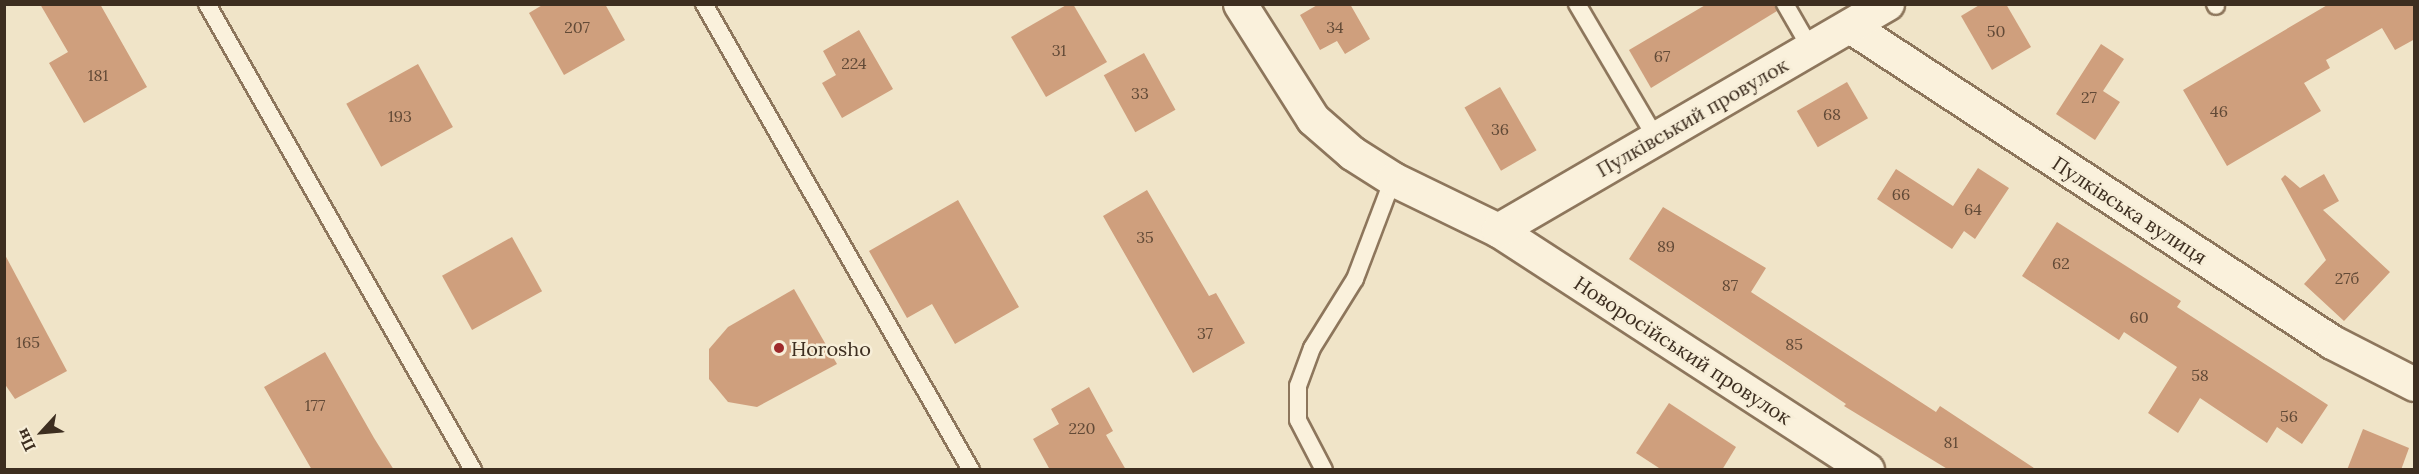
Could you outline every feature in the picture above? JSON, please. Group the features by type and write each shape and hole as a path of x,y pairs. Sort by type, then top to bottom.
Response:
{"street":[{"name":"Новоросійський провулок","path":"1240,4 1313,119 1352,153 1393,180 1498,230 1867,470"},
{"name":"Пулківський провулок","path":"1498,230 1887,4"},
{"name":"Пулківська вулиця","path":"1850,26 2332,342 2415,384"}],"lane":[{"path":"207,4 473,470"},
{"path":"704,4 971,470"},
{"path":"1576,4 1656,138"},
{"path":"1785,4 1811,48"},
{"path":"1324,470 1298,420 1298,386 1312,348 1355,279 1393,180"}],"building":[{"path":"40,4 100,4 147,87 84,123 49,63 68,52"},
{"path":"544,4 605,4 625,40 564,75 529,13"},
{"path":"1068,4 1073,4 1107,62 1046,97 1011,37"},
{"path":"1319,4 1350,4 1370,39 1345,54 1337,41 1320,50 1300,15"},
{"path":"1707,4 1775,4 1777,11 1651,88 1629,50"},
{"path":"1981,4 2006,4 2031,47 1992,70 1961,16"},
{"path":"2329,4 2415,4 2415,39 2395,50 2382,28 2326,60 2330,68 2304,83 2321,111 2227,166 2183,90"},
{"path":"859,30 893,89 842,118 822,83 836,75 823,51"},
{"path":"2101,44 2124,59 2103,91 2120,102 2095,140 2056,114"},
{"path":"1144,53 1176,110 1135,132 1104,75"},
{"path":"418,64 453,127 381,167 346,104"},
{"path":"1847,82 1868,118 1818,147 1797,111"},
{"path":"1500,87 1536,150 1501,171 1464,108"},
{"path":"1978,168 2009,188 1975,239 1964,231 1952,249 1877,199 1896,169 1953,206"},
{"path":"2324,174 2339,201 2323,210 2390,272 2344,321 2304,284 2326,260 2281,179 2285,175 2300,188"},
{"path":"1147,190 1209,296 1216,293 1245,343 1193,373 1103,216"},
{"path":"958,200 1019,307 955,344 932,304 907,318 869,251"},
{"path":"1663,207 1766,268 1751,292 1936,412 1940,406 2037,470 1949,470 1844,406 1846,404 1629,259"},
{"path":"2057,222 2181,301 2177,307 2328,405 2302,444 2277,427 2267,443 2200,398 2178,433 2148,413 2177,367 2124,332 2119,340 2022,276"},
{"path":"512,237 542,291 472,330 442,276"},
{"path":"4,253 67,371 15,399 4,383"},
{"path":"794,289 837,364 757,407 728,402 709,379 709,349 728,327"},
{"path":"325,352 394,470 312,470 264,387"},
{"path":"1089,387 1113,431 1106,435 1126,470 1050,470 1033,439 1059,424 1051,409"},
{"path":"1669,403 1736,447 1722,470 1662,470 1636,453"},
{"path":"2363,429 2409,448 2401,470 2347,470"}],"place":[{"name":"Horosho","path":"779,348"}]}
